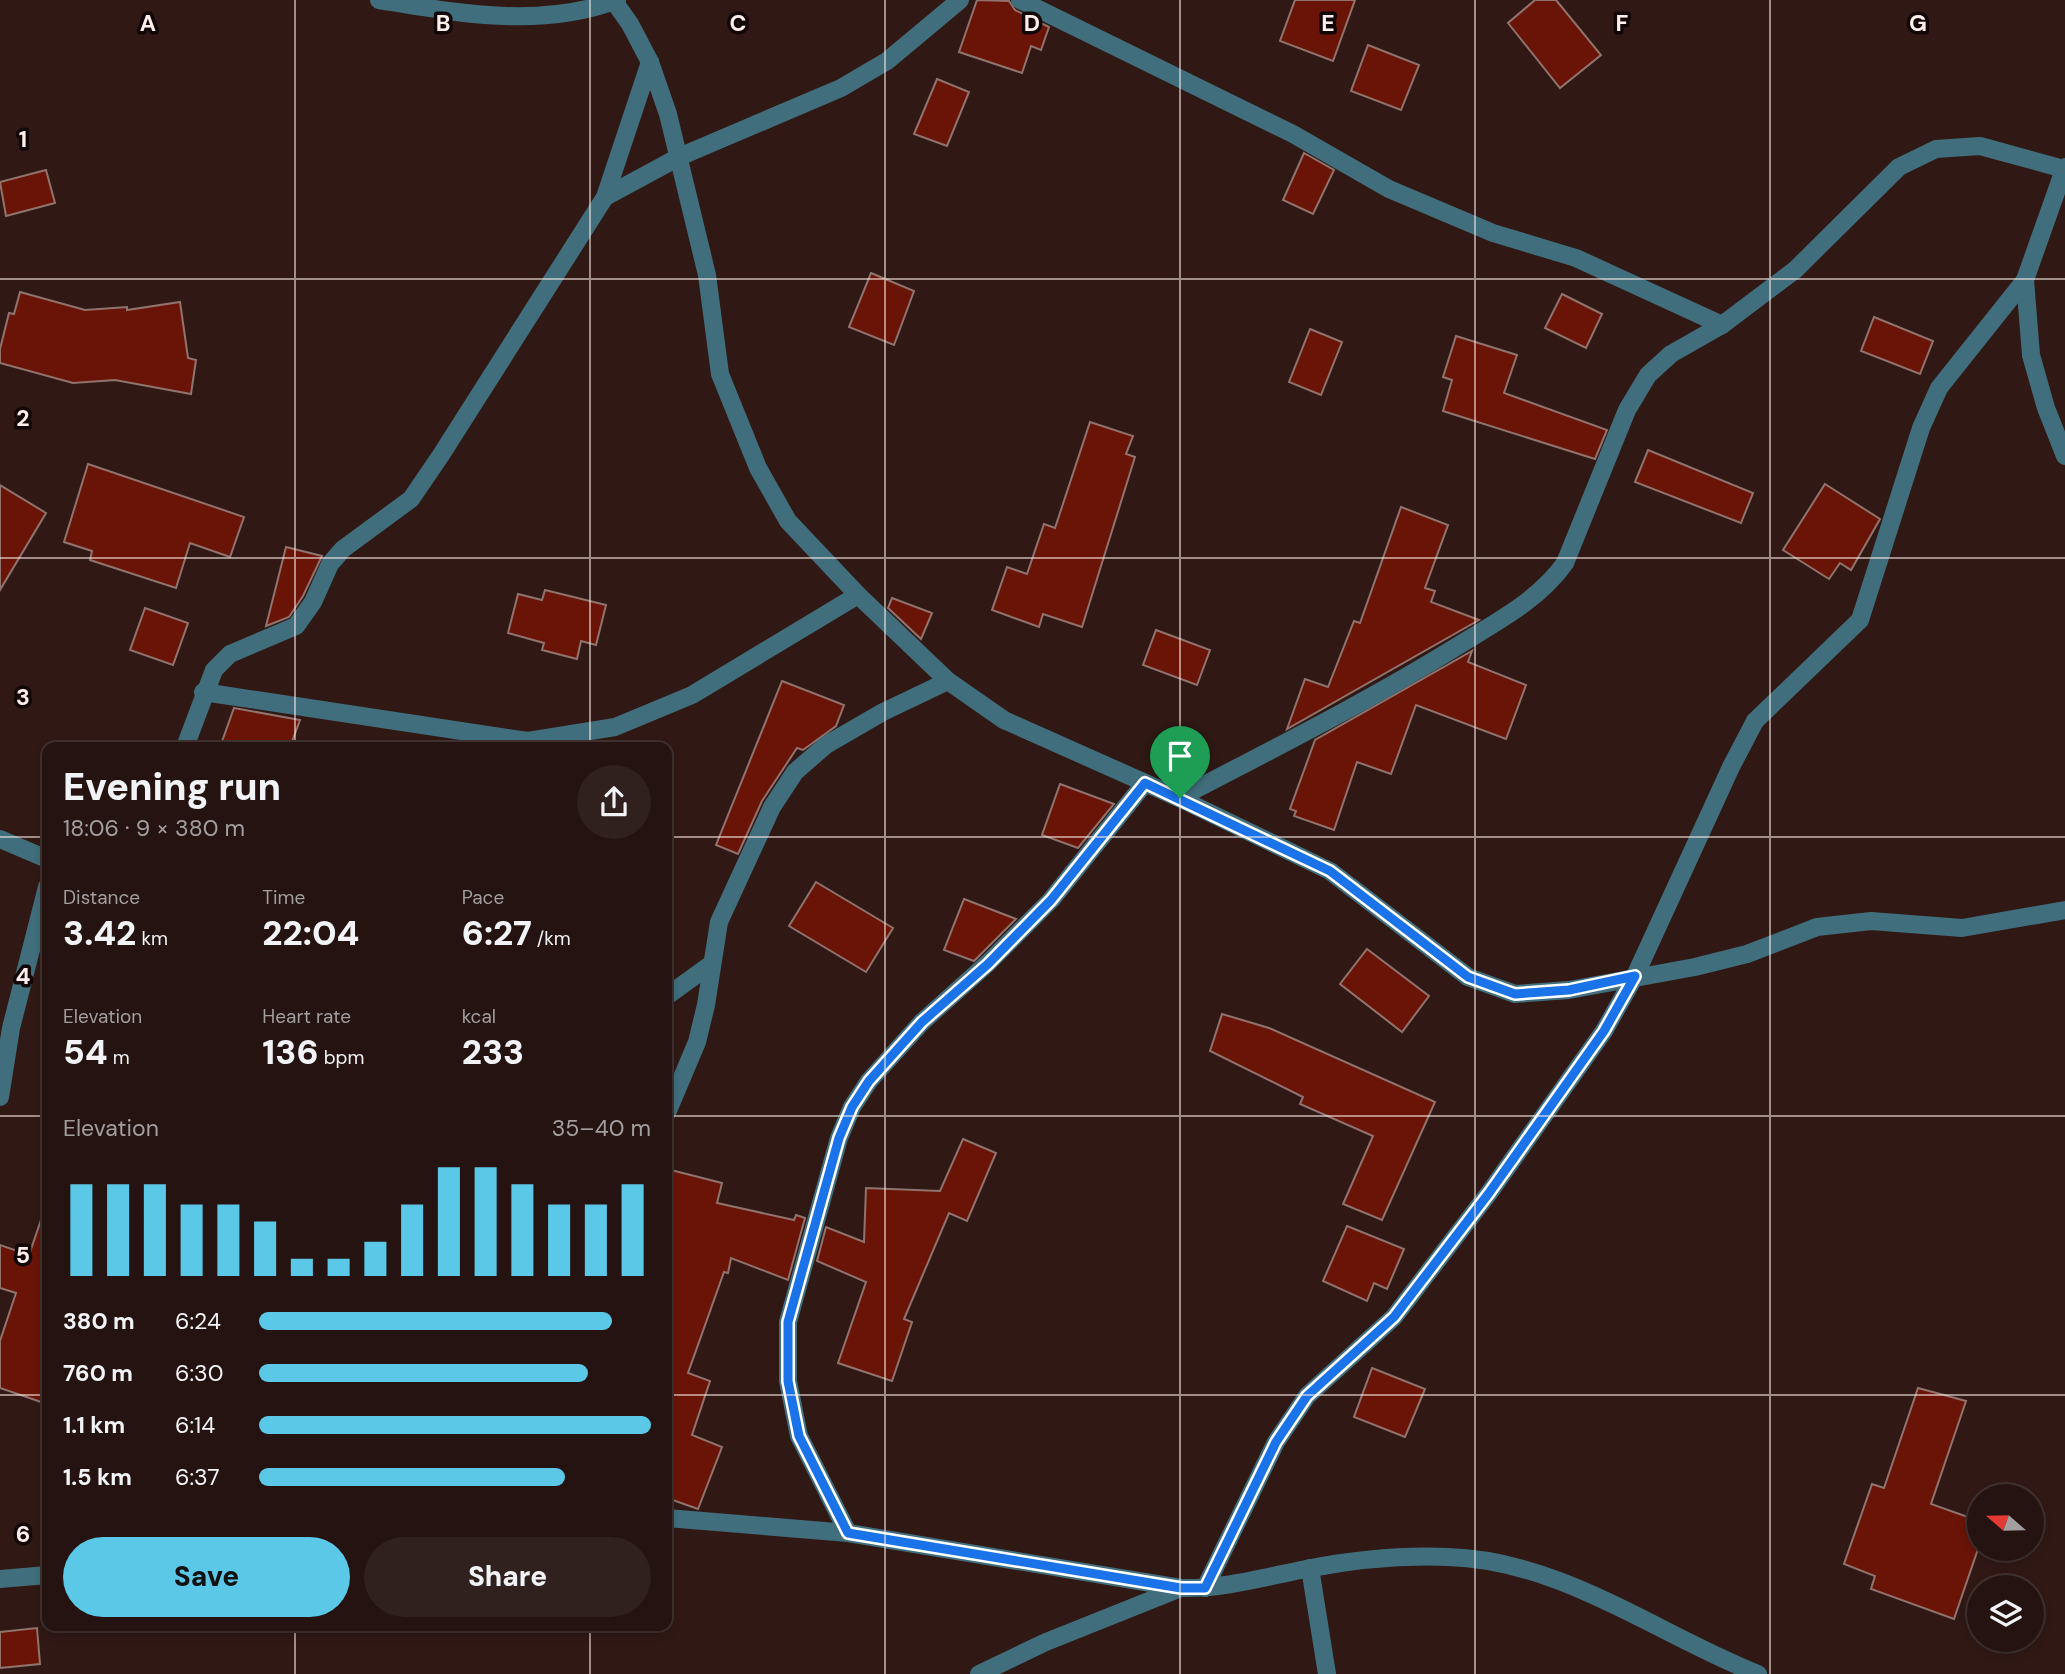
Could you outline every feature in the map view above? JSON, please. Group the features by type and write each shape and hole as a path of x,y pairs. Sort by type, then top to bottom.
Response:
{"street":[{"path":"379,0 483,17 541,16 615,0 650,62 679,157 707,275 720,374 758,468 788,521 858,595 948,681 1004,720 1180,798 1330,871 1468,977 1515,994 1569,990 1747,954 1817,927 1871,921 1962,929 2065,910"},
{"path":"605,197 679,157 841,88 887,61 960,0"},
{"path":"1020,0 1293,134 1389,189 1493,233 1576,258 1722,325"},
{"path":"187,742 203,692 214,670 230,654 296,626 313,602 330,564 343,549 411,499 605,197 650,62"},
{"path":"1180,798 1385,691 1521,606 1550,583 1565,562 1627,410 1648,375 1671,354 1722,325 1795,270 1899,167 1936,149 1980,146 2065,168 2025,280 1939,388 1921,428 1860,620 1755,721 1731,767 1635,976 1604,1031 1489,1193 1394,1317 1307,1396 1276,1442 1205,1588"},
{"path":"2025,280 2031,355 2046,408 2065,456"},
{"path":"203,692 528,741 615,727 692,695 858,595"},
{"path":"672,1101 697,1042 706,1005 710,965 719,922 772,807 795,772 826,745 872,718 948,681"},
{"path":"848,1533 799,1436 788,1381 788,1322 839,1138 852,1107 869,1081 922,1022 988,964 1051,900 1145,783"},
{"path":"0,839 42,857"},
{"path":"0,1097 11,1028 42,907"},
{"path":"672,992 710,965"},
{"path":"672,1518 848,1533 1181,1588 1205,1588 1310,1568 1382,1559 1450,1556 1510,1566 1567,1583 1758,1674"},
{"path":"1310,1568 1327,1674"},
{"path":"0,1579 42,1575"},
{"path":"979,1674 1046,1642 1181,1588"}],"building":[{"path":"977,0 1009,1 1015,10 1049,27 1041,50 1031,46 1022,73 959,52"},
{"path":"1295,0 1355,0 1333,61 1280,41"},
{"path":"1535,0 1556,0 1601,55 1560,88 1508,23"},
{"path":"1368,45 1419,65 1401,110 1351,91"},
{"path":"937,79 969,92 947,146 914,134"},
{"path":"1304,153 1334,170 1313,214 1283,200"},
{"path":"46,170 55,203 6,216 0,182"},
{"path":"871,273 914,291 894,345 849,327"},
{"path":"20,292 85,310 127,307 127,310 180,302 188,358 196,360 191,394 115,380 73,383 0,363 0,349 9,313 14,314"},
{"path":"1562,294 1602,314 1586,348 1545,328"},
{"path":"1874,317 1933,341 1920,374 1861,351"},
{"path":"1310,329 1342,342 1321,395 1289,382"},
{"path":"1456,336 1517,355 1504,393 1607,430 1595,459 1443,411 1452,380 1443,377"},
{"path":"1090,422 1133,436 1126,454 1135,457 1082,627 1043,614 1039,627 992,610 1007,567 1027,574 1044,524 1055,528"},
{"path":"1648,450 1753,493 1741,523 1635,482"},
{"path":"88,464 244,517 230,557 190,543 176,588 90,560 92,551 64,542"},
{"path":"1825,484 1880,519 1851,570 1840,563 1829,579 1783,550"},
{"path":"0,485 46,513 0,590"},
{"path":"1401,507 1448,525 1425,588 1435,591 1431,602 1479,620 1287,729 1305,679 1328,687 1354,621 1360,623"},
{"path":"286,547 322,556 303,596 289,617 266,626"},
{"path":"545,590 606,605 596,645 581,641 577,659 542,650 544,643 508,633 518,594 542,600"},
{"path":"892,598 932,613 921,639 888,608"},
{"path":"145,608 188,623 173,665 130,650"},
{"path":"1156,630 1210,650 1197,685 1143,665"},
{"path":"1472,651 1468,662 1526,685 1506,739 1416,705 1391,774 1357,762 1334,830 1294,816 1296,811 1290,809 1315,740"},
{"path":"782,681 844,705 836,726 803,750 797,748 762,801 738,854 716,845"},
{"path":"234,708 300,720 292,742 222,742"},
{"path":"1060,784 1114,804 1078,848 1042,835"},
{"path":"816,882 893,928 866,972 789,926"},
{"path":"964,899 1016,919 974,961 944,950"},
{"path":"1367,949 1429,996 1402,1032 1340,984"},
{"path":"1222,1014 1269,1028 1435,1102 1382,1220 1343,1204 1373,1136 1300,1104 1303,1097 1210,1051"},
{"path":"963,1139 996,1153 967,1221 949,1213 904,1319 912,1322 892,1381 838,1363 866,1282 817,1261 826,1227 864,1242 866,1188 940,1191"},
{"path":"672,1170 722,1183 717,1203 794,1220 796,1215 805,1218 788,1280 731,1258 728,1273 724,1272 688,1373 710,1381 692,1435 722,1447 698,1509 672,1500"},
{"path":"42,1220 42,1402 0,1388 0,1341 16,1293 0,1288 0,1245 29,1255"},
{"path":"1347,1226 1404,1249 1387,1289 1374,1283 1367,1301 1323,1281"},
{"path":"1372,1368 1425,1389 1405,1437 1354,1417"},
{"path":"1918,1388 1966,1401 1931,1504 1967,1517 1967,1561 1974,1561 1954,1619 1871,1589 1875,1576 1844,1564 1872,1484 1884,1488"},
{"path":"37,1628 40,1664 0,1668 0,1632"}],"route":[{"path":"1145,783 1180,798 1330,871 1468,977 1515,994 1569,990 1635,976 1604,1031 1489,1193 1394,1317 1307,1396 1276,1442 1205,1588 1181,1588 848,1533 799,1436 788,1381 788,1322 839,1138 852,1107 869,1081 922,1022 988,964 1051,900 1145,783"}]}
